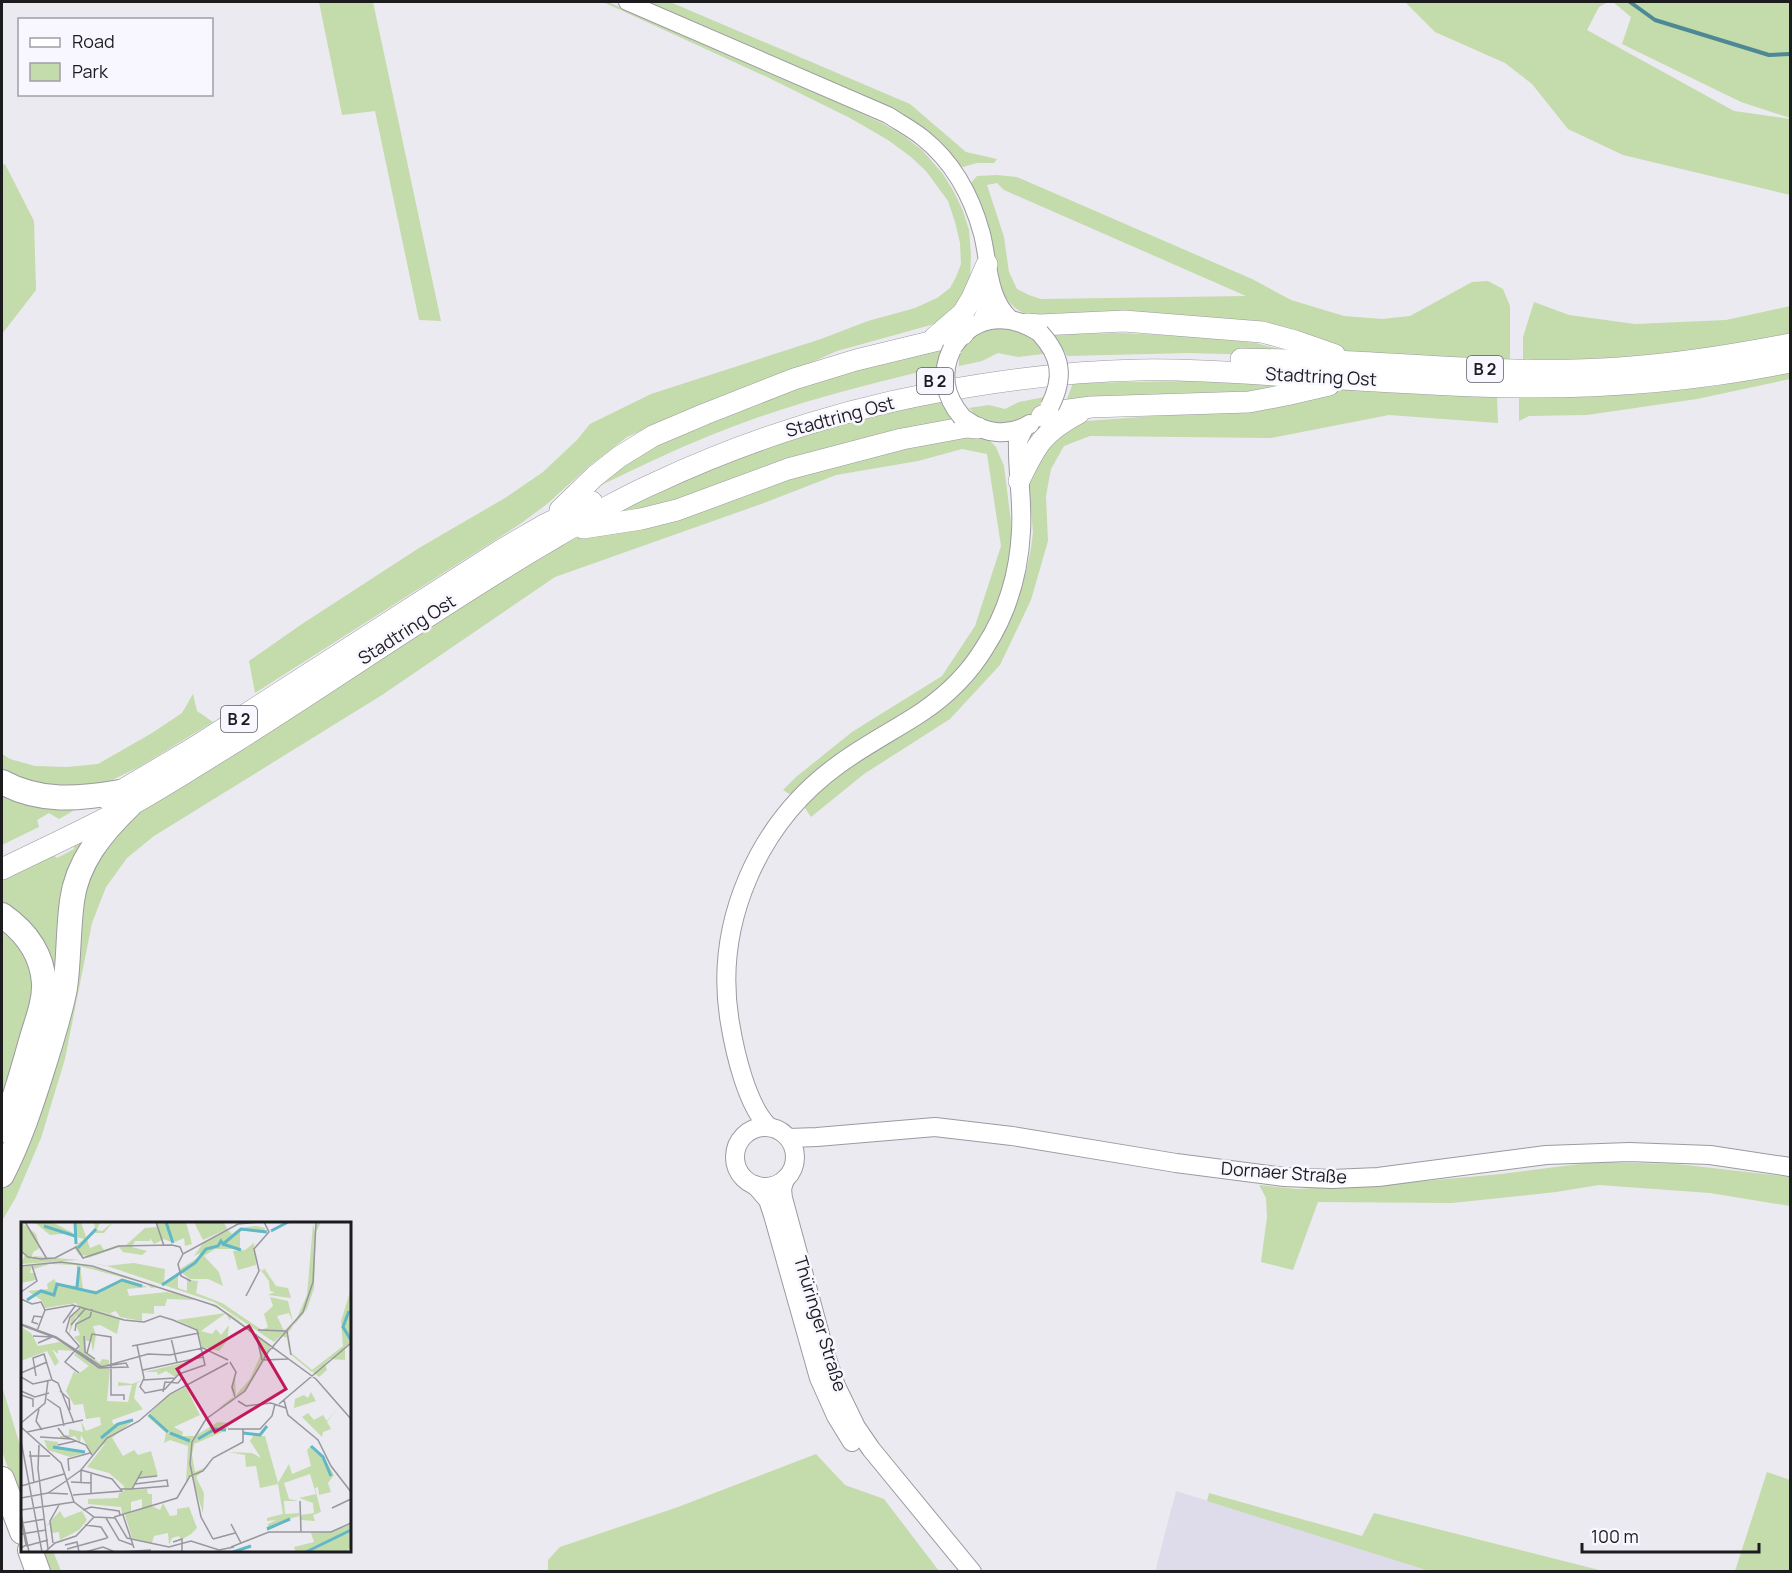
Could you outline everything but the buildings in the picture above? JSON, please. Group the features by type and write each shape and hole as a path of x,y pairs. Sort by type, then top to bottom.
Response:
{"highway":[{"name":"B 2","path":"929,342 963,313 987,264"},
{"name":"B 2","path":"1026,326 1124,321 1262,332 1295,341 1352,370"},
{"name":"B 2","path":"544,525 595,476 619,457 653,436 794,379 856,360 965,335"},
{"name":"Stadtring Ost","path":"2,869 125,798 274,717 449,602 614,503 718,455 782,432 932,393 1004,381 1075,373 1137,370 1619,368 1726,357 1791,344"},
{"name":"Stadtring Ost","path":"2,857 59,827 125,798 206,741 441,587 544,525 649,473 713,445 780,421 841,403 930,381 1001,370 1131,358 1189,358 1352,370 1476,386 1610,386 1743,372 1791,362"},
{"name":"B 2","path":"1046,411 1091,407 1249,402 1286,395 1352,370"},
{"name":"B 2","path":"1019,481 1041,439 1060,423 1091,407"},
{"name":"B 2","path":"567,530 641,519 677,510 788,469 902,439 979,426"},
{"path":"2,782 30,793 57,798 125,798"},
{"path":"2,1175 25,1125 55,1030 64,988 72,899 84,862 125,798"},
{"path":"2,915 28,938 38,958 44,982 42,1002 20,1084 2,1130"},
{"path":"2,1479 21,1529"},
{"path":"30,1552 38,1572"}],"main road":[{"path":"979,426 1010,432 1024,428 1046,411 1058,387 1059,368 1053,349 1026,326 995,318 965,335 946,365 945,384 951,401 979,426 1001,437 1019,481"},
{"path":"770,1127 757,1128 745,1134 735,1152 739,1172 755,1185 771,1186 785,1179 791,1172 795,1155 789,1138 770,1127 760,1116 743,1078 728,1008 727,979 730,937 749,873 762,848 792,806 812,786 839,764 924,711 962,677 986,646 1009,598 1016,570 1021,530 1018,441 1024,428"},
{"path":"743,1078 745,1134"},
{"name":"Dornaer Straße","path":"789,1138 935,1127 1012,1136 1176,1163 1284,1177 1332,1179 1378,1177 1546,1155 1618,1152 1710,1155 1791,1167"},
{"name":"Dornaer Straße","path":"794,1163 800,1157 850,1134"},
{"name":"Thüringer Straße","path":"785,1179 782,1189 783,1198 836,1386 856,1427 871,1449 972,1572"},
{"name":"Thüringer Straße","path":"755,1185 768,1200 819,1378 836,1416 862,1455 956,1572"}],"street":[{"path":"627,2 888,115 922,137 938,151 957,175 974,207 1000,309 1026,326"},
{"path":"965,335 986,309 987,264"}],"shaded area":[{"path":"1176,1491 1429,1571 1155,1572"}],"green space":[{"path":"319,2 373,2 441,321 419,320 375,111 342,115"},
{"path":"603,2 608,2 796,83 882,123 904,136 923,151 943,174 963,211 969,230 970,282 952,312 938,323 837,351 627,437 520,524 255,693 249,661 419,548 505,498 543,472 577,440 590,424 651,394 821,339 868,321 915,308 937,298 950,288 956,277 961,264 960,243 948,201 926,171 911,157 888,140 850,118 767,77"},
{"path":"643,2 670,2 910,104 966,152 997,159 994,163 977,163 963,167 957,164 940,144"},
{"path":"1405,2 1608,2 1599,7 1587,30 1734,111 1790,119 1790,195 1623,155 1568,129 1532,84 1505,63 1435,32"},
{"path":"1613,2 1790,2 1790,118 1741,102 1622,44 1631,17"},
{"path":"5,164 34,221 36,290 2,334 2,165"},
{"path":"977,176 1017,177 1252,279 1291,300 1344,316 1382,319 1410,316 1472,282 1488,281 1503,289 1510,306 1510,364 1346,353 1307,338 1043,317 1024,313 1016,309 1003,294 971,183","holes":["997,183 1004,190 1246,296 1041,299 1029,295 1017,289 1009,272 1004,237 987,185"]},
{"path":"1534,302 1569,315 1635,324 1726,320 1790,306 1790,338 1715,353 1523,365 1523,337"},
{"path":"1006,327 1032,340 1043,354 1018,357 998,353 982,361 959,366 963,350 974,338 990,330"},
{"path":"1121,333 1201,337 1256,343 1304,356 1188,353 1067,356 1054,334"},
{"path":"943,346 936,368 831,395 754,419 711,435 586,493 629,457 773,395 862,367"},
{"path":"1790,371 1790,379 1697,399 1587,415 1529,416 1519,421 1519,395 1647,392 1716,386"},
{"path":"1243,380 1305,383 1261,396 1064,407 1073,383"},
{"path":"1384,389 1497,394 1498,423 1389,415 1271,438 1090,436 1064,446 1051,469 1046,496 1048,541 1031,600 1000,665 950,719 864,774 811,817 805,808 806,801 836,775 910,729 1014,605 1026,573 1031,548 1033,532 1029,486 1033,465 1070,426 1087,421 1207,412 1275,404 1340,390"},
{"path":"1045,397 1028,416 1015,422 986,421 969,408 989,405 1005,409 1019,402"},
{"path":"943,401 947,412 956,424 668,506 609,516 700,473 779,443 825,429"},
{"path":"961,434 988,439 996,447 1004,466 1011,522 1012,551 1001,599 982,641 956,675 922,705 791,795 783,790 852,732 942,676 975,626 1001,546 987,454 962,449 918,461 836,475 555,577 382,695 154,836 127,858 106,887 92,923 65,1059 41,1138 16,1197 2,1221 2,1189 9,1178 80,882 135,810 555,546 584,535 769,482"},
{"path":"193,694 197,711 213,722 139,767 106,783 73,788 37,786 2,774 2,754 10,759 35,766 67,767 98,764 182,713"},
{"path":"2,789 85,804 59,819 49,813 37,820 39,827 2,845"},
{"path":"95,831 77,858 67,883 61,910 59,942 56,942 56,951 61,951 60,968 51,1015 20,1123 2,1165 2,1143 10,1131 48,1001 48,974 42,950 24,925 2,908 2,877 51,853 57,858 74,849 73,843"},
{"path":"2,927 9,932 28,958 33,978 34,999 2,1114"},
{"path":"1596,1162 1677,1164 1790,1177 1790,1206 1710,1193 1599,1185 1452,1203 1318,1202 1293,1270 1261,1262 1267,1217 1266,1198 1259,1185 1297,1189 1414,1182"},
{"path":"2,1386 21,1449 21,1505 2,1451"},
{"path":"816,1454 845,1485 884,1499 939,1571 548,1571 548,1560 560,1547 678,1507"},
{"path":"1767,1472 1790,1480 1790,1571 1735,1571"},
{"path":"1209,1493 1362,1536 1374,1513 1603,1571 1429,1571 1207,1501"},
{"path":"37,1552 53,1552 61,1571 44,1571"}],"waterway":[{"path":"1630,2 1655,20 1769,55 1790,54"}]}
